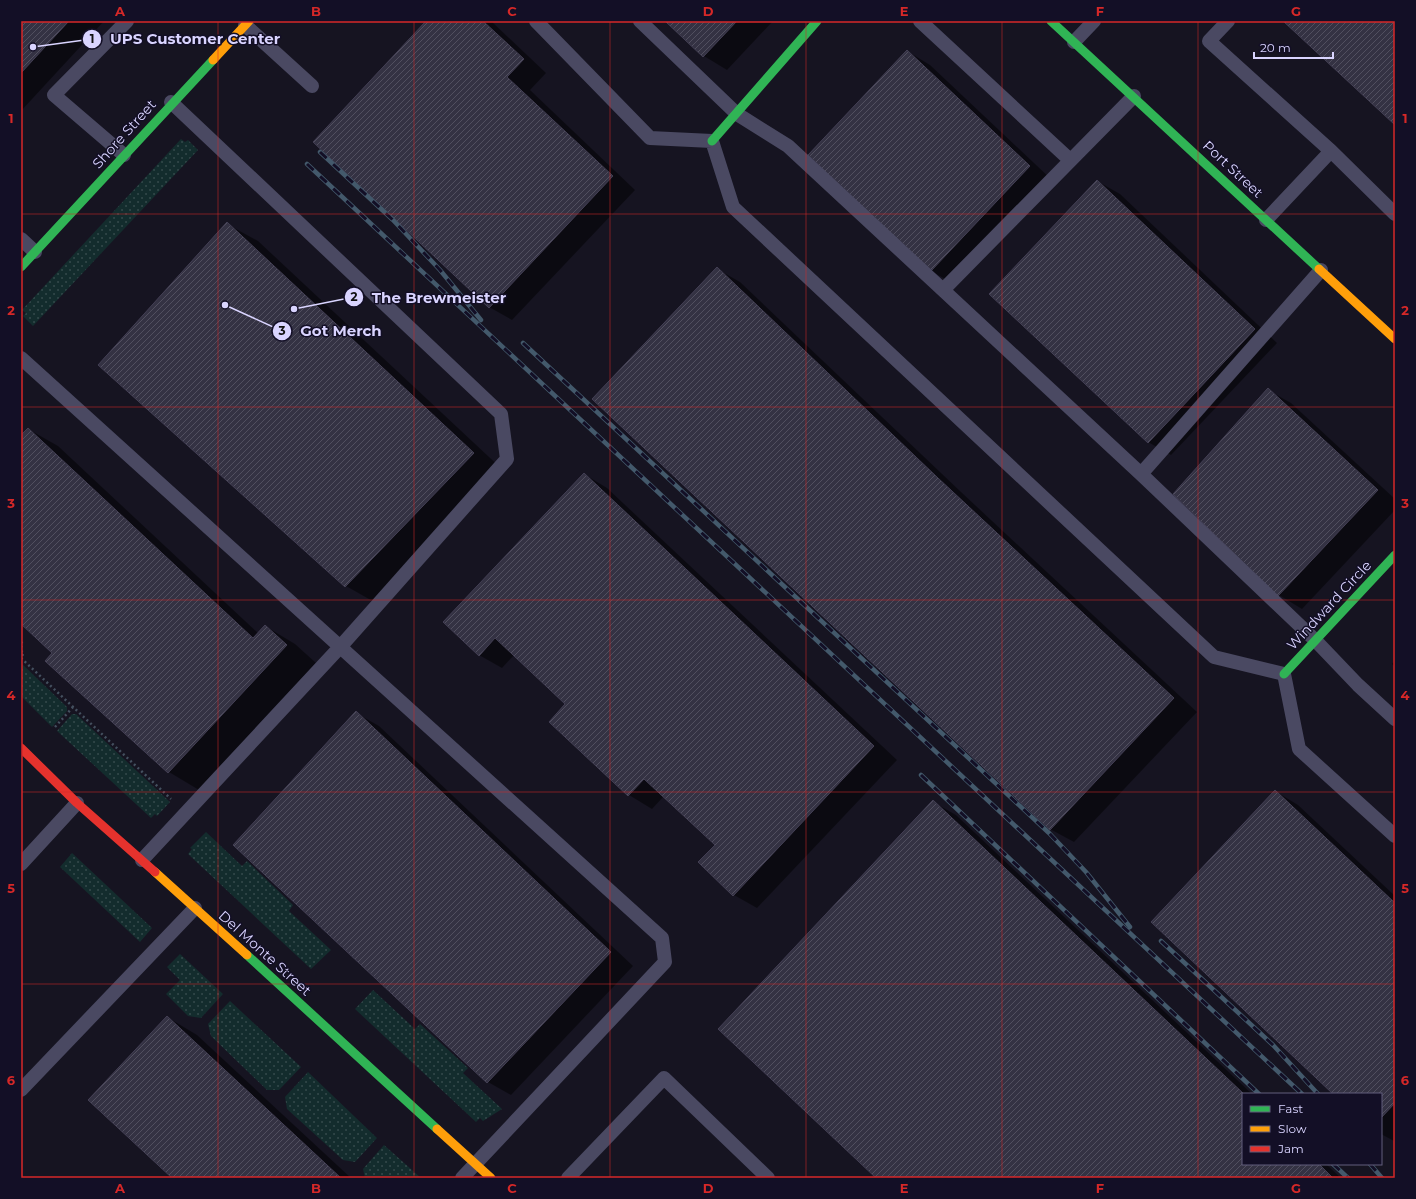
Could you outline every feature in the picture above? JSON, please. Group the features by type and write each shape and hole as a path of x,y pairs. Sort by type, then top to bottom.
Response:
{"street":[{"path":"712,141 817,21"},
{"name":"Port Street","path":"1051,21 1394,337"},
{"name":"Shore Street","path":"21,267 246,23"},
{"name":"Windward Circle","path":"1284,674 1395,555"},
{"name":"Del Monte Street","path":"21,748 78,803 492,1178"}],"lane":[{"path":"124,155 54,95 127,21"},
{"path":"536,21 650,138 712,141 733,207 1214,657 1284,674 1299,749 1395,836"},
{"path":"640,21 737,114 788,146 1141,474 1316,640 1358,685 1395,719"},
{"path":"920,21 1070,160"},
{"path":"1074,42 1094,21"},
{"path":"1228,21 1209,41 1331,151 1395,214"},
{"path":"246,23 312,86"},
{"path":"943,290 1134,96"},
{"path":"142,860 341,646 507,459 501,414 172,102"},
{"path":"1266,220 1331,151"},
{"path":"21,239 35,252"},
{"path":"1141,474 1321,270"},
{"path":"21,358 662,938 665,962 462,1178"},
{"path":"21,864 78,803"},
{"path":"21,1090 195,908"},
{"path":"568,1178 664,1078 768,1178"}],"path":[{"path":"21,642 23,644 21,647"},
{"path":"21,651 24,653 21,657 172,800"},
{"path":"55,727 73,707"}],"green space":[{"path":"181,139 185,142 188,140 198,150 33,326 23,316 26,313 22,310"},
{"path":"21,663 67,707 67,711 52,727 21,696"},
{"path":"72,714 76,714 170,802 157,816 155,814 151,818 57,731"},
{"path":"206,832 242,866 247,861 293,905 289,911 331,950 311,969 188,854 192,849 190,848"},
{"path":"72,853 152,928 140,942 60,867"},
{"path":"180,954 223,994 201,1018 188,1016 166,994 180,980 167,967"},
{"path":"373,990 415,1029 420,1024 468,1068 463,1073 502,1109 483,1121 480,1118 476,1122 355,1009"},
{"path":"230,1001 301,1067 279,1090 267,1090 211,1036 208,1024"},
{"path":"308,1072 377,1138 355,1162 343,1160 287,1109 285,1097"},
{"path":"384,1145 421,1178 365,1178 363,1169"}],"building":[{"path":"21,21 69,21 21,73"},
{"path":"426,21 483,21 524,59 507,77 613,176 489,308 313,142"},
{"path":"665,21 737,21 703,57"},
{"path":"1283,21 1395,21 1395,125"},
{"path":"907,50 1030,166 931,271 808,155"},
{"path":"1097,180 1255,329 1148,443 989,294"},
{"path":"227,222 474,453 345,587 98,365"},
{"path":"717,267 938,478 1174,698 1050,830 592,399"},
{"path":"1268,388 1378,490 1278,596 1173,494"},
{"path":"28,428 253,638 265,625 287,645 168,773 45,661 52,653 21,624 21,435"},
{"path":"584,473 874,746 733,896 698,862 715,845 644,779 628,796 549,722 565,704 495,638 479,656 443,622"},
{"path":"356,711 611,952 487,1083 233,845"},
{"path":"1275,790 1395,903 1395,1103 1382,1117 1382,1093 1332,1093 1151,922"},
{"path":"933,800 1243,1093 1242,1165 1320,1165 1333,1178 876,1178 718,1029"},
{"path":"167,1016 341,1178 172,1178 88,1100"}],"railway":[{"path":"320,152 393,220 440,270 481,320"},
{"path":"307,164 1301,1093"},
{"path":"523,343 1049,833 1086,872 1130,927"},
{"path":"921,775 1258,1093"},
{"path":"1161,941 1273,1045 1317,1093"},
{"path":"1334,1165 1348,1178"},
{"path":"1371,1165 1382,1178"}],"traffic: fast":[{"path":"712,141 817,21"},
{"path":"1051,21 1319,269"},
{"path":"21,267 213,60"},
{"path":"1284,674 1395,555"},
{"path":"247,955 437,1129"}],"traffic: slow":[{"path":"213,60 249,21"},
{"path":"1319,269 1395,339"},
{"path":"155,872 247,955"},
{"path":"437,1129 491,1178"}],"traffic: jam":[{"path":"21,748 77,803 155,872"}],"place":[{"name":"UPS Customer Center","path":"33,47"},
{"name":"Got Merch","path":"225,305"},
{"name":"The Brewmeister","path":"294,309"}]}
